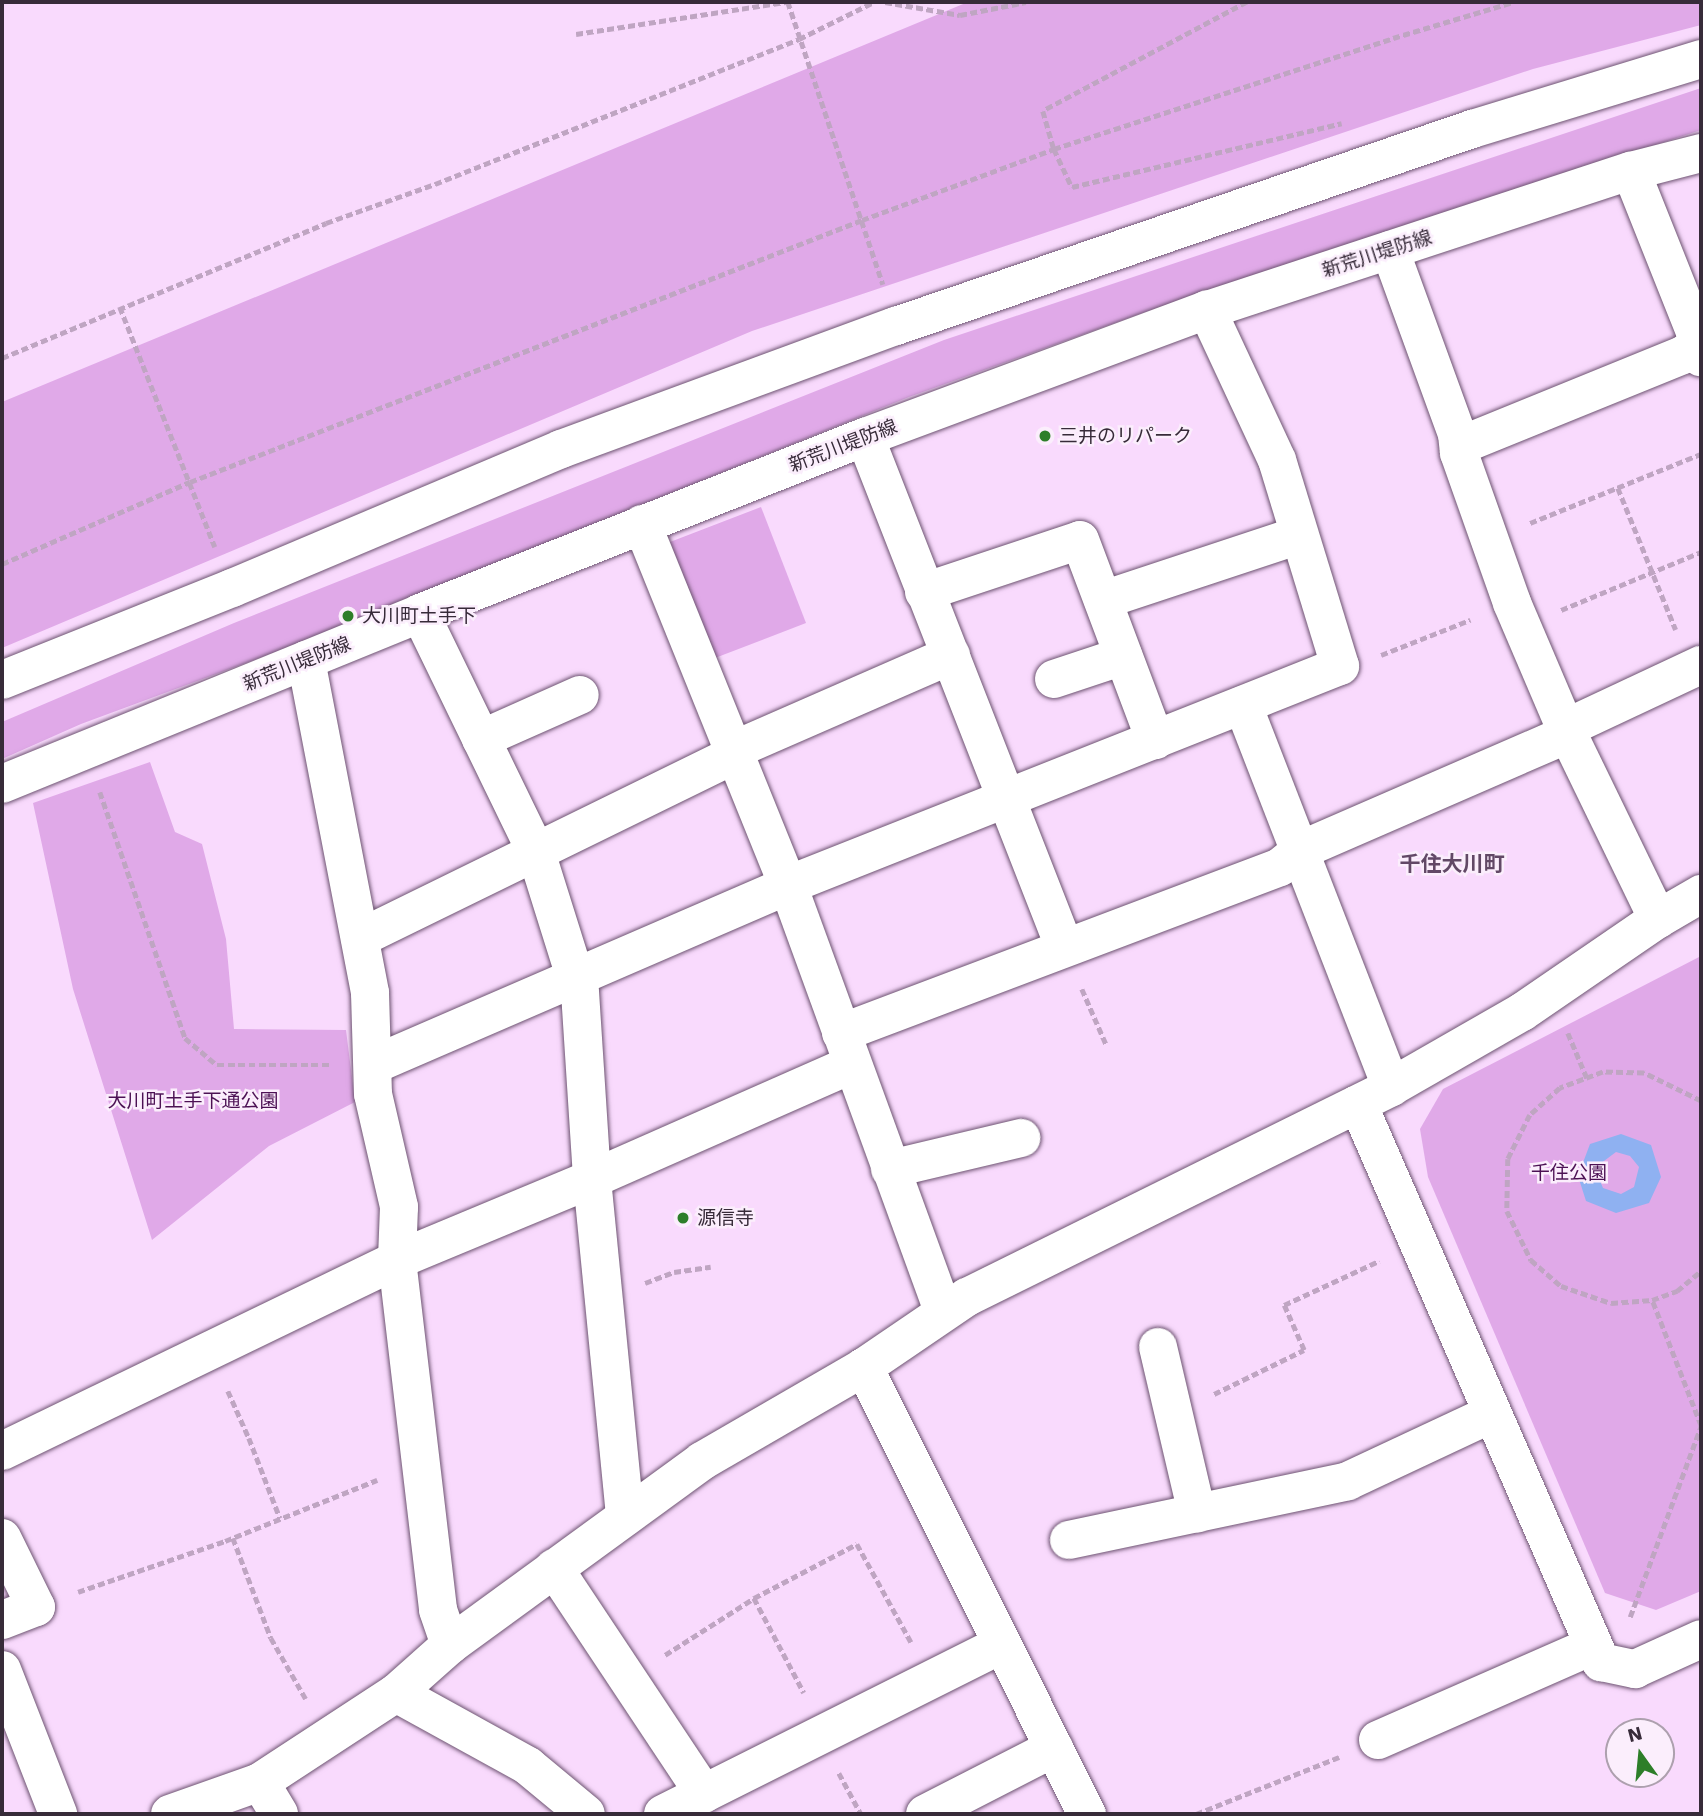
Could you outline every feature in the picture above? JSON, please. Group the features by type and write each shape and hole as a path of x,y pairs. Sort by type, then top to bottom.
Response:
{"main road":[{"path":"2,680 232,588 561,449 883,330 1446,137 1701,59"},
{"name":"新荒川堤防線","path":"2,784 642,524 865,437 1206,310 1631,171 1701,153"},
{"path":"1459,446 1700,349 1631,171"},
{"path":"1390,250 1517,615 1568,734 1658,919"},
{"path":"373,1065 788,885 1340,666 1277,460 1206,310"},
{"path":"865,437 1064,946"},
{"path":"642,524 788,885 943,1312"},
{"path":"1103,600 1299,535"},
{"path":"925,592 1080,540 1155,740"},
{"path":"420,613 536,852 580,992 592,1180 625,1516"},
{"path":"360,938 735,754 743,746 951,655"},
{"path":"1054,679 1123,656"},
{"path":"306,660 370,993 373,1094 399,1207 397,1260 420,1462 438,1610 450,1645"},
{"path":"2,1451 208,1349 397,1260 592,1180 846,1049 1064,946 1280,867 1301,850 1568,734 1577,723 1697,667"},
{"path":"481,739 580,695"},
{"path":"1243,705 1301,850 1418,1243 1491,1414 1603,1656"},
{"path":"170,1814 270,1798 329,1737 396,1693 450,1645 702,1461 863,1367 967,1297 1374,1096 1522,1013 1658,919 1701,894"},
{"path":"890,1169 1021,1138"},
{"path":"1158,1348 1197,1513"},
{"path":"863,1367 1087,1814"},
{"path":"1069,1539 1348,1481 1491,1414"},
{"path":"2,1538 19,1614"},
{"path":"554,1568 704,1794"},
{"path":"1378,1740 1603,1656 1635,1669 1701,1639"},
{"path":"663,1814 1002,1644"},
{"path":"2,1670 58,1814"},
{"path":"396,1693 528,1766 586,1814"},
{"path":"925,1814 1054,1748"}],"path":[{"path":"576,34 787,2 862,220"},
{"path":"2,358 120,307 799,38 874,2"},
{"path":"885,2 960,15 1026,2"},
{"path":"1247,2 1043,111 1054,149 1072,187 1355,120"},
{"path":"2,564 190,482 862,220 1054,149 1393,38 1513,2"},
{"path":"120,307 190,482"},
{"path":"1489,540 1701,454"},
{"path":"1618,488 1652,572 1697,667"},
{"path":"1340,666 1354,666 1517,615 1652,572 1701,552"},
{"path":"85,750 184,1038 217,1065 373,1065"},
{"path":"1064,946 1106,1044"},
{"path":"1701,1101 1644,1073 1603,1072 1560,1088 1530,1115 1508,1159 1507,1211 1531,1260 1561,1286 1611,1303 1652,1300 1677,1291 1701,1271"},
{"path":"1173,1414 1304,1350 1284,1305 1418,1243"},
{"path":"603,1290 644,1284 674,1272 711,1267"},
{"path":"1603,1656 1701,1427 1652,1300"},
{"path":"208,1349 249,1438 280,1518"},
{"path":"19,1614 233,1538 420,1462"},
{"path":"233,1538 271,1638 329,1737"},
{"path":"628,1679 754,1598 857,1544 932,1679"},
{"path":"754,1598 826,1733"},
{"path":"1196,1814 1378,1740"}],"green space":[{"path":"968,2 1701,2 1701,25 1533,69 752,331 2,648 2,402"},
{"path":"1701,88 1701,130 1145,312 909,397 281,650 81,724 2,759 2,722 234,623 944,340"},
{"path":"761,507 806,623 715,658 670,542"},
{"name":"大川町土手下通公園","path":"150,762 175,832 202,844 226,939 234,1029 346,1030 355,1102 269,1146 152,1240 73,989 33,803"},
{"name":"千住公園","path":"1701,956 1701,1591 1656,1610 1605,1593 1428,1177 1420,1129 1443,1089"}],"water":[{"path":"1621,1134 1651,1145 1661,1177 1649,1203 1616,1213 1586,1201 1578,1176 1590,1144","holes":["1616,1152 1630,1156 1639,1167 1634,1187 1621,1194 1603,1188 1598,1176 1600,1164"]}],"place":[{"name":"三井のリパーク","path":"1045,436"},
{"name":"大川町土手下","path":"348,616"},
{"name":"源信寺","path":"683,1218"}],"district":[{"name":"千住大川町","path":"1452,864"}]}
